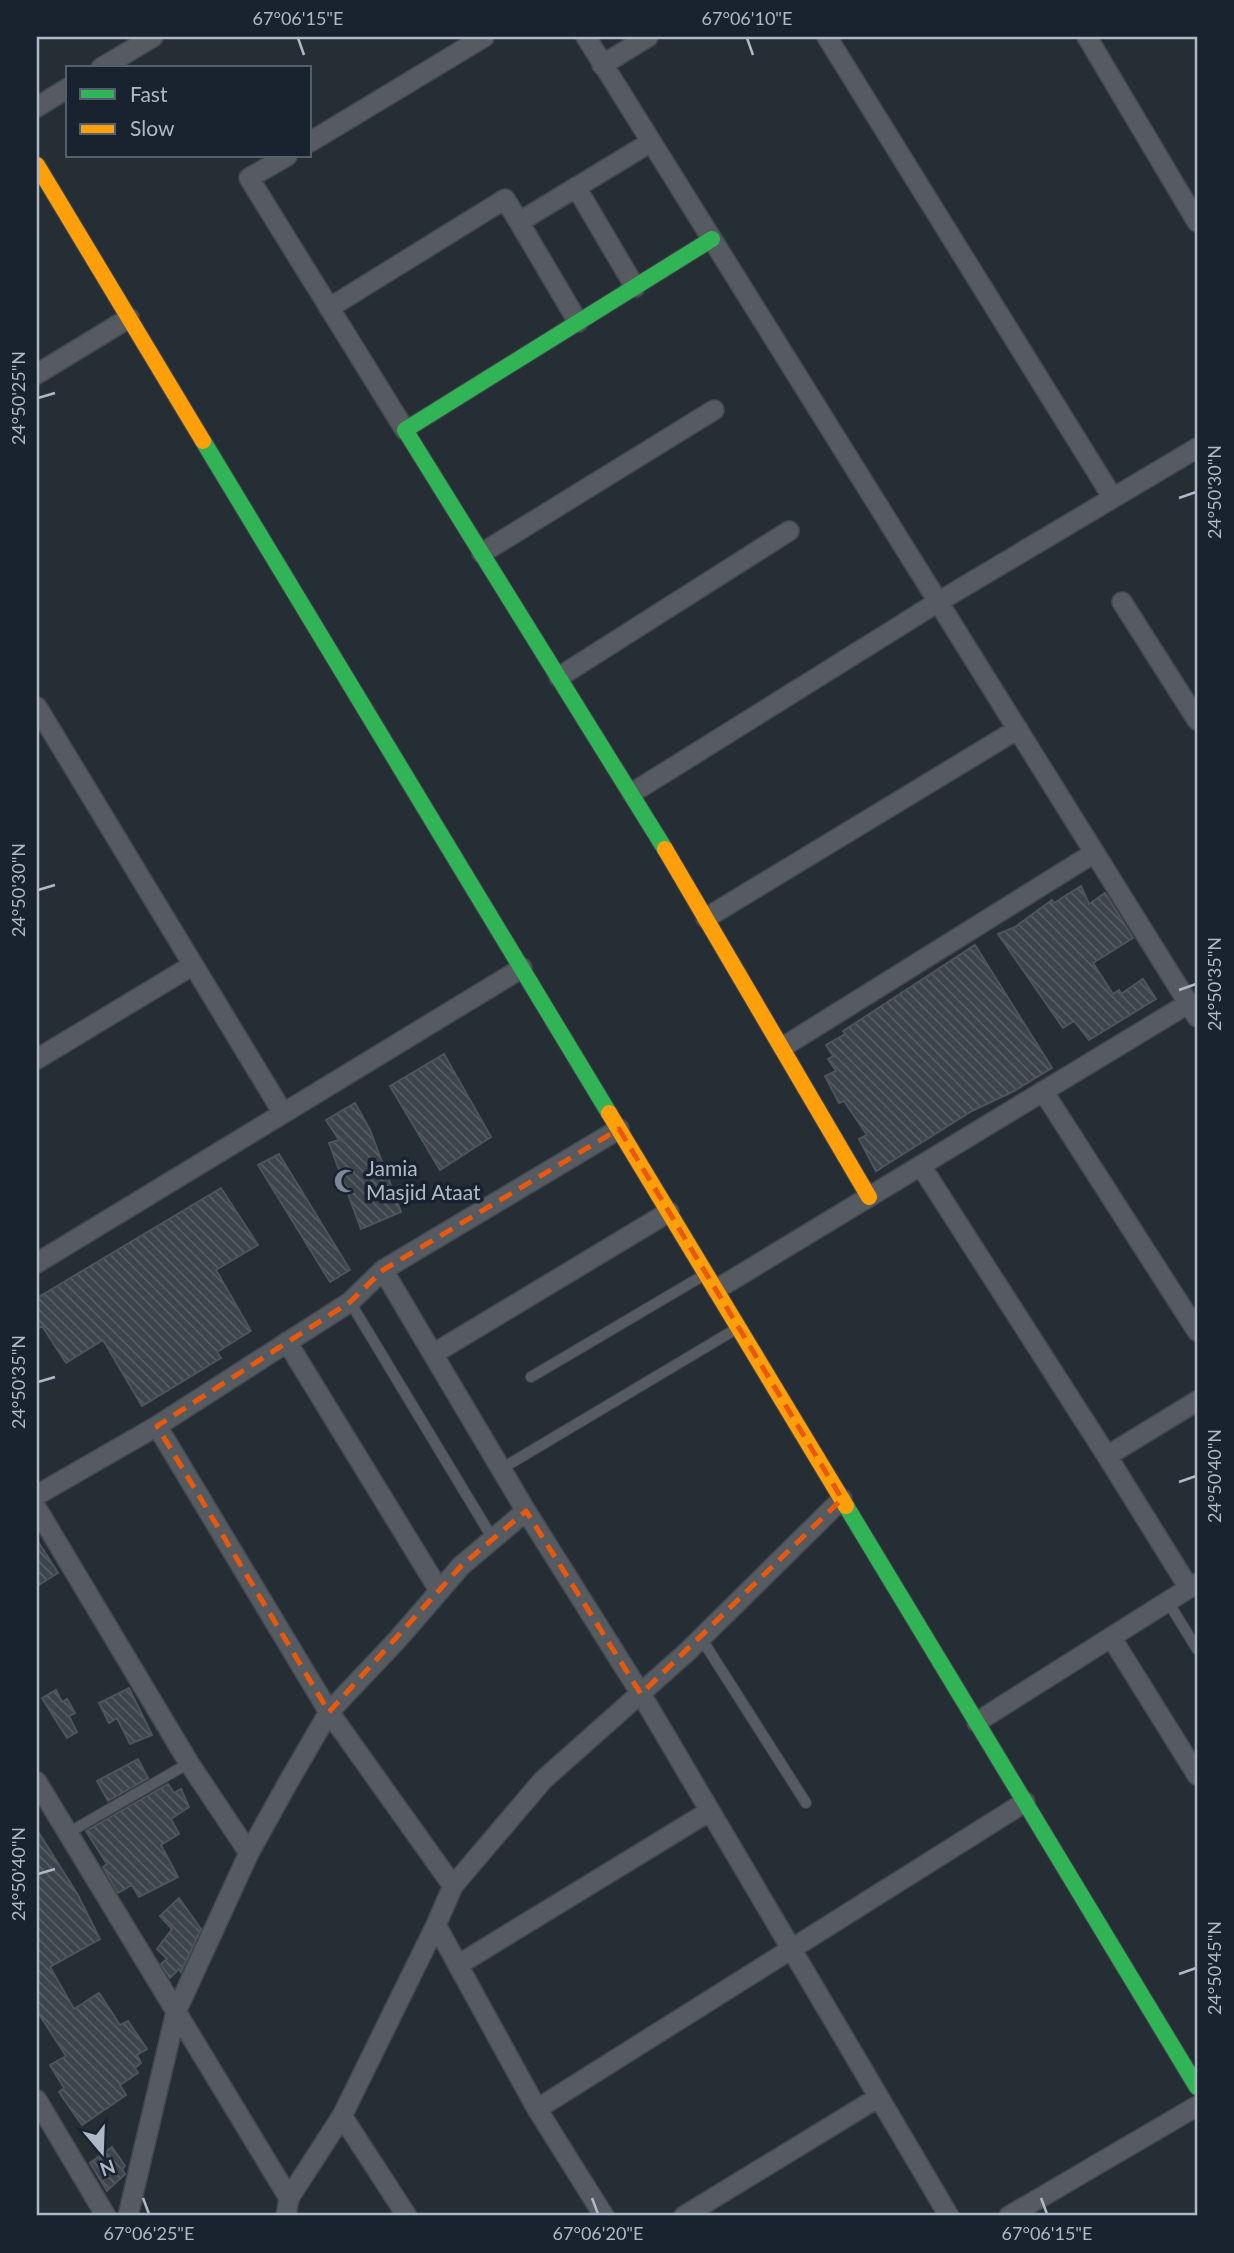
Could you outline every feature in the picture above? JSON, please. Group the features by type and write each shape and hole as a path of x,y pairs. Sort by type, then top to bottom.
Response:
{"street":[{"path":"104,66 153,37"},
{"path":"312,141 484,37"},
{"path":"586,37 1193,1010 1043,1091 869,1197 712,1281"},
{"path":"602,65 649,37"},
{"path":"827,37 1113,498"},
{"path":"1087,37 1197,222"},
{"path":"37,107 66,89"},
{"path":"519,222 651,142"},
{"path":"284,158 249,178 632,793 783,1046 869,1197"},
{"path":"37,165 1197,2087"},
{"path":"576,187 635,287"},
{"path":"329,308 505,199 578,323"},
{"path":"405,430 712,239"},
{"path":"37,374 129,318"},
{"path":"482,553 714,410"},
{"path":"632,793 938,601 1197,448"},
{"path":"559,677 789,531"},
{"path":"1122,602 1197,720"},
{"path":"37,707 283,1113"},
{"path":"706,918 1018,729"},
{"path":"783,1046 1094,853"},
{"path":"39,1052 193,965"},
{"path":"37,1263 522,968"},
{"path":"1043,1091 1197,1331"},
{"path":"37,1495 157,1426 350,1302 383,1270 619,1129"},
{"path":"920,1166 1193,1586 977,1722"},
{"path":"433,1354 670,1212"},
{"path":"383,1270 526,1511 641,1694 949,2216"},
{"path":"286,1342 439,1590"},
{"path":"1107,1456 1197,1401"},
{"path":"157,1426 329,1712 453,1886"},
{"path":"37,1782 176,2012 287,2207 342,2116 453,1886 543,1780 701,1638 842,1499"},
{"path":"37,1508 189,1763 249,1853"},
{"path":"128,2216 176,2012 249,1853 329,1712 398,1639 461,1566 526,1511"},
{"path":"1111,1637 1197,1775"},
{"path":"537,2109 1025,1802"},
{"path":"458,1965 710,1811"},
{"path":"436,1925 537,2109 604,2216"},
{"path":"684,2216 879,2097"},
{"path":"37,2100 106,2216"},
{"path":"1009,2216 1197,2106"},
{"path":"342,2116 407,2216"}],"lane":[{"path":"531,1377 712,1281"},
{"path":"350,1302 493,1539"},
{"path":"501,1469 740,1327"},
{"path":"1168,1602 1197,1649"},
{"path":"701,1638 806,1803"},
{"path":"68,1833 189,1763"}],"highlighted area":[{"path":"619,1129 842,1499 641,1694 526,1511 461,1566 329,1712 157,1426 350,1302 383,1270"}],"building":[{"path":"1081,886 1089,904 1105,893 1133,938 1093,963 1113,994 1119,990 1121,994 1143,979 1156,999 1089,1040 1074,1021 1063,1028 998,934 1015,927 1052,900 1054,903"},
{"path":"975,945 1052,1068 1014,1091 972,1111 876,1171 859,1139 867,1135 844,1101 839,1103 825,1076 836,1071 828,1059 833,1056 826,1045 845,1034 843,1031"},
{"path":"444,1054 491,1137 440,1170 390,1086"},
{"path":"355,1103 370,1130 401,1212 361,1229 329,1143 339,1140 326,1120"},
{"path":"279,1154 350,1270 330,1282 258,1165"},
{"path":"221,1188 258,1245 216,1270 251,1331 217,1352 221,1358 142,1406 103,1340 66,1363 42,1326 37,1329 37,1298"},
{"path":"37,1540 58,1573 37,1586"},
{"path":"129,1688 152,1735 130,1744 117,1718 109,1723 99,1703"},
{"path":"56,1690 62,1702 67,1699 75,1713 69,1716 77,1732 67,1738 42,1698"},
{"path":"138,1759 148,1778 108,1801 97,1781"},
{"path":"168,1784 174,1793 181,1789 189,1807 171,1819 179,1834 161,1845 178,1877 139,1897 132,1885 118,1893 103,1867 107,1864 86,1831"},
{"path":"37,1830 78,1895 100,1939 50,1967 74,2009 99,1993 120,2025 128,2021 147,2049 137,2055 141,2063 135,2068 138,2073 120,2085 126,2095 82,2125 59,2092 64,2088 50,2065 66,2056 37,2011"},
{"path":"179,1898 201,1929 181,1972 179,1969 170,1978 161,1964 167,1959 157,1949 172,1929 160,1916"},
{"path":"112,2147 125,2166 122,2169 125,2174 107,2191 90,2163"}],"traffic: fast":[{"path":"665,849 405,430 712,239"},
{"path":"203,441 609,1113"},
{"path":"846,1506 1197,2087"}],"traffic: slow":[{"path":"37,165 203,441"},
{"path":"665,849 869,1197"},
{"path":"609,1113 846,1506"}],"place":[{"name":"Jamia Masjid Ataat","path":"346,1181"}]}
